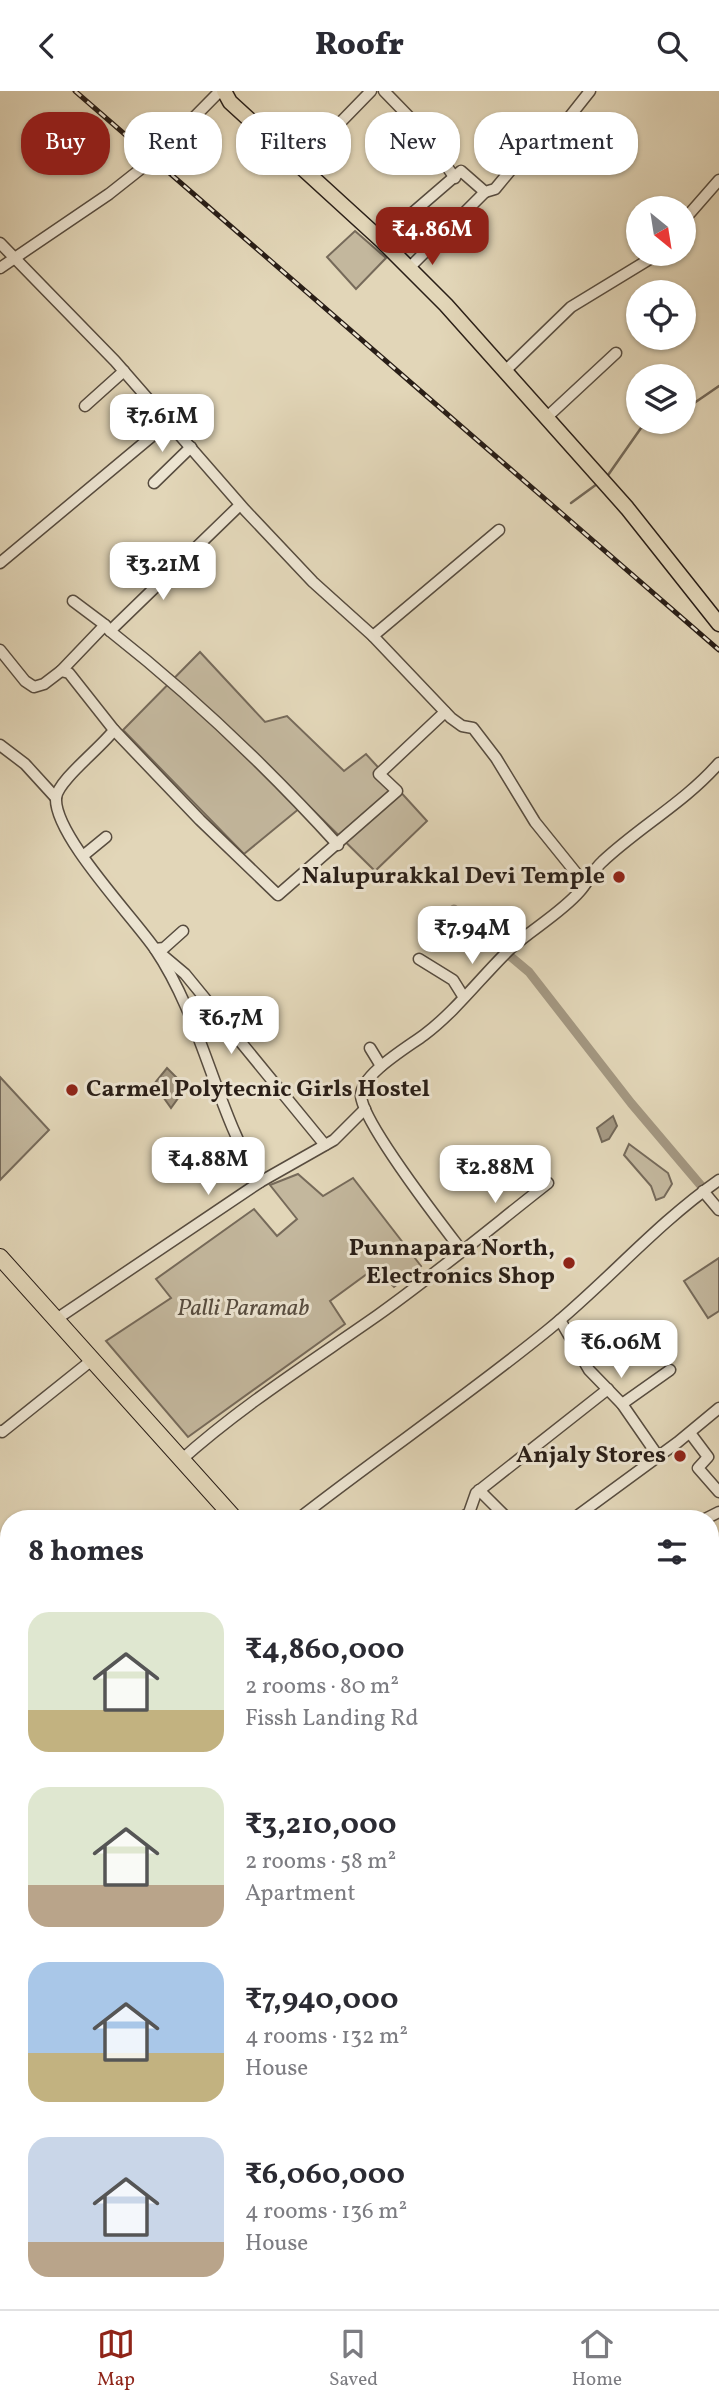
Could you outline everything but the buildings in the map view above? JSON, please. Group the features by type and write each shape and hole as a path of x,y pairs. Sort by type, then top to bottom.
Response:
{"highway":[{"path":"0,1257 226,1510"}],"main road":[{"path":"222,91 241,112"},
{"path":"310,175 409,268 505,372 602,481 719,624"}],"street":[{"path":"0,268 152,160 222,91"},
{"path":"351,112 371,91"},
{"path":"384,91 418,126 455,178"},
{"path":"409,268 485,192 497,187 538,137 568,120 590,91"},
{"path":"381,240 461,171 485,192"},
{"path":"696,206 719,180"},
{"path":"0,243 124,372 240,505 313,582 373,636 445,712 462,726 473,728 496,758 535,822 585,884"},
{"path":"505,372 570,307 638,266"},
{"path":"546,418 616,353"},
{"path":"85,406 124,372"},
{"path":"0,563 169,422"},
{"path":"154,483 191,447"},
{"path":"0,650 25,681 34,687 44,684 240,505"},
{"path":"373,636 499,530"},
{"path":"73,601 176,683 239,740 338,845"},
{"path":"61,671 69,673 77,681 114,730 200,820 278,895 397,791 379,774 445,712"},
{"path":"56,798 62,786 114,730"},
{"path":"0,745 25,764 56,798 61,817 83,855 155,949 193,1024 238,1146 260,1182"},
{"path":"462,1251 403,1172 365,1109 361,1093 364,1085 381,1066 434,1028 503,956 579,893 596,868 612,853 657,819 719,763"},
{"path":"83,855 106,837"},
{"path":"155,949 164,948 183,931"},
{"path":"155,949 185,974 325,1146"},
{"path":"419,959 453,980 463,996"},
{"path":"370,1048 381,1066"},
{"path":"55,1320 260,1182 325,1146 365,1109"},
{"path":"310,1510 560,1320 600,1286 649,1235 719,1180"},
{"path":"180,1461 298,1368 380,1314 548,1183"},
{"path":"705,1190 719,1210"},
{"path":"560,1320 582,1358 622,1404 658,1456"},
{"path":"582,1358 621,1329"},
{"path":"0,1431 92,1360"},
{"path":"622,1404 670,1370"},
{"path":"469,1510 479,1490 608,1389"},
{"path":"585,1510 690,1433 719,1408"},
{"path":"690,1433 708,1457 698,1468 719,1492"},
{"path":"479,1490 499,1510"}],"green space":[{"path":"355,231 386,258 356,289 327,257"},
{"path":"200,652 265,722 287,716 344,771 366,754 427,821 375,871 306,803 244,854 123,730"},
{"path":"0,1077 49,1130 0,1180"},
{"path":"629,1144 668,1173 672,1184 664,1197 656,1200 651,1186 624,1155"},
{"name":"Palli Paramab","path":"298,1174 323,1196 353,1178 421,1266 394,1287 375,1268 330,1301 345,1324 188,1437 106,1341 171,1298 156,1279 254,1209 277,1236 297,1219 270,1185"},
{"path":"719,1258 719,1311 708,1318 684,1281"}],"shaded area":[{"path":"167,1068 186,1087 171,1108 154,1084"},
{"path":"613,1116 617,1126 609,1139 602,1142 597,1128"}],"waterway":[{"path":"696,402 719,386"},
{"path":"606,478 637,434"},
{"path":"571,503 597,484"},
{"path":"454,909 529,972 631,1103 709,1195"}],"railway":[{"path":"75,91 719,650"}],"place":[{"name":"Nalupurakkal Devi Temple","path":"619,877"},
{"name":"Carmel Polytecnic Girls Hostel","path":"72,1090"},
{"name":"Punnapara North, Electronics Shop","path":"569,1263"},
{"name":"Anjaly Stores","path":"680,1456"}]}
